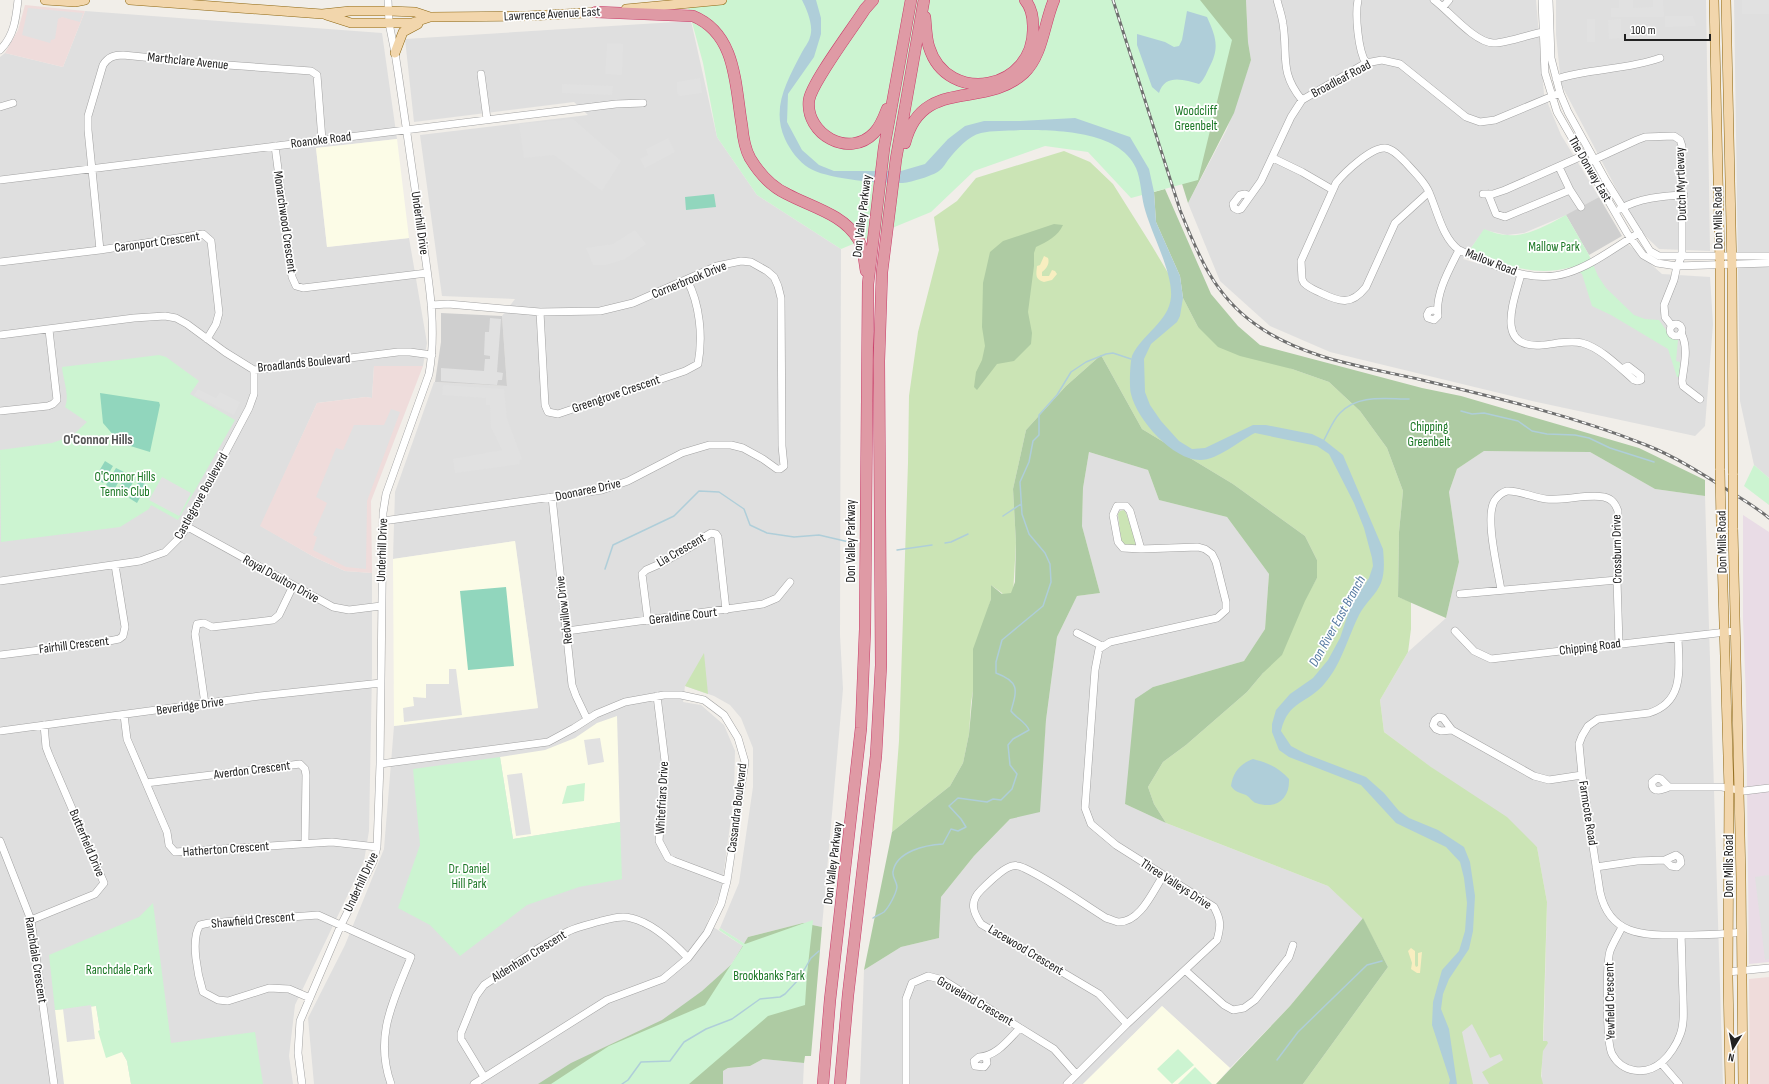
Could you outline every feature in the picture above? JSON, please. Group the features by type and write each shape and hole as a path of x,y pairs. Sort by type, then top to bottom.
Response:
{"highway":[{"path":"874,0 865,9 815,84 809,100 811,118 818,131 830,139 844,143 862,140 874,133 879,126 894,92"},
{"name":"Don Valley Parkway","path":"823,1084 830,1000 862,728 865,629 868,284 884,148 911,0"},
{"path":"923,2 928,47 935,60 944,71 956,79 971,83 986,84 1002,80 1014,72 1030,52 1034,37 1033,17 1025,0"},
{"path":"896,159 903,148 911,124 921,110 936,102 999,89 1014,81 1025,72 1038,50 1054,0"},
{"name":"Don Valley Parkway","path":"840,1084 848,996 875,764 881,665 879,361 882,272 896,159 923,2"},
{"path":"596,12 692,16 700,19 715,30 725,43 732,61 744,140 750,158 774,186 786,194 836,217 850,228 859,240 868,284"}],"main road":[{"path":"45,0 75,2 85,0"},
{"name":"Lawrence Avenue East","path":"130,0 322,14 350,11 415,12 430,18"},
{"name":"Lawrence Avenue East","path":"322,14 351,23 412,23 430,18 596,12 722,0"},
{"name":"Don Mills Road","path":"1714,0 1720,264 1721,523 1729,788 1728,972 1730,1084"},
{"name":"Don Mills Road","path":"1726,0 1731,259 1733,528 1741,879 1740,971 1743,1084"},
{"path":"395,53 404,32 430,18"},
{"path":"1728,835 1739,835"},
{"path":"1729,879 1741,879"}],"street":[{"path":"0,50 12,32 18,0"},
{"name":"Underhill Drive","path":"302,1084 298,1053 300,1021 341,925 373,862 377,847 380,764 383,520 386,494 429,374 432,355 433,330 431,305 395,53 389,23 388,0"},
{"path":"1277,0 1283,24 1287,76 1293,89 1302,100"},
{"path":"1358,0 1357,18 1361,53 1366,63"},
{"path":"1434,0 1443,6 1477,37 1488,42 1499,43 1546,31"},
{"path":"1443,6 1449,0"},
{"name":"The Donway East","path":"1542,0 1550,58 1560,93 1568,112 1594,159 1650,251 1659,256 1719,255 1731,259"},
{"name":"The Donway East","path":"1549,0 1546,31 1545,73 1557,112 1630,238 1643,256 1658,263 1677,266 1720,264 1731,259"},
{"name":"Marthclare Avenue","path":"92,169 88,116 103,65 106,59 117,55 289,70 306,70 314,72 317,76 318,83 322,140"},
{"path":"1556,79 1597,70 1645,64 1660,58"},
{"name":"Broadleaf Road","path":"1250,196 1261,181 1291,117 1302,100 1366,63 1382,60 1400,64 1466,117 1480,122 1495,120 1560,93"},
{"path":"481,74 487,120"},
{"name":"Roanoke Road","path":"0,180 624,102 642,102"},
{"path":"0,107 13,103"},
{"name":"Dutch Myrtleway","path":"1586,164 1594,159 1645,137 1674,136 1680,140 1682,146 1684,195 1682,256"},
{"name":"Monarchwood Crescent","path":"275,146 292,277 296,286 302,288 427,273"},
{"name":"Mallow Road","path":"1333,190 1341,177 1365,156 1377,149 1386,148 1396,154 1420,178 1429,192 1446,236 1454,246 1459,250 1521,274 1546,277 1565,274 1595,260 1639,233"},
{"path":"1570,190 1504,217 1496,214 1486,194 1505,190 1582,156"},
{"path":"1272,158 1302,172 1333,190 1330,200 1303,256 1301,268 1304,283 1337,300 1350,299 1359,295 1366,287 1395,223 1429,192"},
{"path":"1559,167 1570,190 1581,207"},
{"path":"92,169 100,250"},
{"path":"1615,212 1634,202 1652,198 1684,195"},
{"name":"Caronport Crescent","path":"0,262 100,250 199,234 206,236 211,241 219,314 216,324 207,339"},
{"path":"1436,311 1446,275 1459,250"},
{"path":"1682,256 1677,266 1674,280 1664,305 1665,317 1672,326 1670,330 1673,334 1676,336 1681,333 1685,341 1686,348 1682,381 1683,386 1700,399"},
{"path":"1731,259 1769,256"},
{"path":"1731,259 1769,263"},
{"name":"Cornerbrook Drive","path":"431,305 448,304 540,312 584,313 614,309 633,303 717,266 741,261 751,262 767,271 774,277 781,298 782,446 784,461 783,468 780,469"},
{"path":"1521,274 1510,319 1514,335 1518,339 1530,345 1566,342 1583,344 1596,350 1622,369"},
{"name":"Greengrove Crescent","path":"540,312 545,405 548,412 558,414 685,371 698,364 700,355 699,315 688,280"},
{"name":"Broadlands Boulevard","path":"0,335 50,330 134,318 165,316 180,320 240,362 254,370 398,352 432,355"},
{"path":"0,411 48,406 57,400 50,330"},
{"name":"Castlegrove Boulevard","path":"0,581 140,561 165,552 180,537 252,402 255,387 254,370"},
{"name":"Doonaree Drive","path":"383,520 590,492 628,481 682,453 709,445 736,446 757,455 772,467 780,469"},
{"name":"Crossburn Drive","path":"1501,590 1490,515 1495,501 1500,495 1508,491 1544,499 1598,497 1613,501 1618,515 1617,580 1619,644"},
{"name":"Redwillow Drive","path":"552,497 572,685 587,719"},
{"path":"1077,633 1102,646 1110,642 1217,618 1226,610 1226,602 1216,562 1212,554 1198,547 1141,549 1122,548 1118,542 1113,515 1117,506 1126,506 1130,511 1141,549"},
{"name":"Royal Doulton Drive","path":"186,526 292,586 338,609 349,610 381,606"},
{"name":"Lia Crescent","path":"648,620 642,574 646,570 694,545 711,533 716,534 718,537 726,610"},
{"name":"Fairhill Crescent","path":"0,655 104,642 119,639 123,636 125,627 115,565"},
{"path":"1460,594 1617,580"},
{"name":"Geraldine Court","path":"567,631 726,610 772,602 784,591 790,582"},
{"path":"205,704 195,634 197,624 204,622 212,627 273,620 279,615 292,586"},
{"name":"Chipping Road","path":"1455,631 1474,651 1491,659 1735,631"},
{"name":"Farmcote Road","path":"1678,638 1678,680 1677,687 1671,698 1657,710 1598,719 1588,726 1579,744 1582,775 1599,885 1605,908 1614,920 1622,927 1635,933 1681,935 1729,934 1741,932"},
{"name":"Three Valleys Drive","path":"1067,1084 1127,1024 1217,940 1220,930 1220,919 1214,907 1163,876 1102,835 1091,824 1085,808 1095,670 1099,649 1102,646"},
{"name":"Beveridge Drive","path":"0,731 124,714 380,683"},
{"name":"Cassandra Boulevard","path":"380,764 548,742 596,714 625,702 657,696 681,695 704,700 724,716 738,738 744,768 727,882 721,904 708,933 688,958 663,979 608,1000 474,1084"},
{"name":"Whitefriars Drive","path":"657,696 665,761 659,841 668,858 727,882"},
{"name":"Hatherton Crescent","path":"124,714 127,740 167,832 169,845 175,852 341,842 377,847"},
{"name":"Butterfield Drive","path":"31,920 96,894 104,883 46,747 44,725"},
{"path":"1452,730 1534,776 1549,780 1582,775"},
{"name":"Averdon Crescent","path":"146,783 300,764 305,769 306,775 305,843"},
{"path":"1669,787 1722,787 1739,791 1769,788"},
{"name":"Ranchdale Crescent","path":"0,841 31,920 54,1084"},
{"path":"1596,867 1638,861 1665,860"},
{"name":"Lacewood Crescent","path":"1127,1024 1099,994 981,924 973,911 974,904 980,891 1006,868 1018,866 1038,876 1106,918 1117,922 1135,916 1163,876"},
{"name":"Shawfield Crescent","path":"310,998 290,989 269,988 228,1001 218,1000 203,992 199,978 195,937 196,930 200,925 209,923 318,915 341,925"},
{"name":"Aldenham Crescent","path":"484,1077 460,1039 476,996 484,985 561,934 577,928 615,918 632,918 650,926 675,945 688,958"},
{"path":"341,925 411,957 392,1005 384,1031 383,1048 385,1068 391,1084"},
{"name":"Yewfield Crescent","path":"1622,927 1613,943 1608,959 1610,1048 1616,1060 1628,1069 1649,1069 1661,1063"},
{"path":"1678,1084 1661,1063 1669,1055 1681,1034 1683,1020 1681,935"},
{"path":"1186,970 1224,1005 1233,1010 1244,1008 1255,1000 1289,957 1293,945"},
{"path":"1728,972 1769,968"},
{"name":"Groveland Crescent","path":"906,1084 906,999 909,988 916,980 928,976 943,980 1054,1049 1076,1074"},
{"path":"986,1057 994,1054 1020,1028"}],"shaded area":[{"path":"1246,0 1536,0 1544,94 1561,135 1599,197 1569,214 1524,233 1507,235 1484,230 1463,259 1526,278 1546,280 1576,273 1628,244 1662,274 1710,277 1713,324 1705,426 1695,436 1532,401 1330,352 1270,326 1220,281 1188,203 1227,129 1251,60 1248,42"},
{"path":"1556,0 1706,0 1710,251 1659,249 1637,228 1561,84 1556,35"},
{"path":"1619,0 1633,0 1633,8 1653,7 1653,0 1663,0 1664,17 1611,17 1611,8 1619,8"},
{"path":"1734,0 1769,0 1769,478 1754,465 1740,401"},
{"path":"1742,0 1769,0 1769,14 1742,14"},
{"path":"25,5 85,11 63,67 5,53 18,30"},
{"path":"28,8 83,13 80,22 62,17 58,19 55,39 51,40 50,43 22,35"},
{"path":"85,11 382,33 397,139 316,148 327,247 409,238 427,343 423,366 374,366 372,398 366,397 317,403 261,526 314,557 345,571 372,573 369,831 364,861 295,1005 289,1056 293,1084 0,1084 0,57 5,53 63,67"},
{"path":"1665,16 1693,16 1696,26 1665,27"},
{"path":"1587,19 1595,19 1595,42 1587,42"},
{"path":"1621,19 1621,38 1609,39 1608,20"},
{"path":"691,21 717,137 757,195 841,249 840,635 843,689 822,927 803,923 748,937 745,944 720,928 739,883 753,787 753,748 741,718 730,705 714,696 685,686 683,702 701,705 724,725 735,751 734,796 721,892 707,923 743,946 705,1005 551,1084 314,1084 308,1018 345,945 384,849 394,726 538,708 515,541 393,559 395,492 434,382 507,386 502,316 515,299 442,296 420,135 588,115 574,102 414,122 405,39"},
{"path":"607,43 623,44 622,75 605,74"},
{"path":"700,78 702,93 679,96 677,92 677,82"},
{"path":"562,84 613,86 612,95 562,93"},
{"path":"573,119 621,161 602,191 554,155 524,158 519,124"},
{"path":"668,138 675,152 645,168 640,159 648,155 646,149"},
{"path":"397,139 409,238 327,247 316,148"},
{"path":"1599,197 1622,236 1589,255 1566,215"},
{"path":"635,230 646,244 625,259 606,265 593,265 586,248 613,244"},
{"path":"441,313 502,316 507,386 435,382 441,342"},
{"path":"490,318 501,319 497,372 503,373 502,380 498,380 497,385 441,381 441,368 484,371 485,359 490,359 490,356 484,355 485,332 489,332"},
{"path":"374,366 423,366 371,501 372,573 345,571 314,557 260,526 317,403 366,397 372,398"},
{"path":"443,385 504,389 507,419 522,459 519,460 520,464 455,473 453,459 502,450 491,427 490,405 486,405 486,398 442,395"},
{"path":"198,389 216,398 220,392 240,402 234,415 194,395"},
{"path":"391,409 400,412 367,501 366,569 346,567 313,550 317,537 313,535 327,503 316,497 336,448 343,450 354,425 384,425"},
{"path":"1484,451 1590,452 1655,489 1705,496 1723,1084 1541,1084 1547,902 1537,847 1384,732 1380,700 1408,652 1446,618 1459,562 1449,492 1457,469"},
{"path":"1089,452 1148,470 1159,500 1227,517 1269,574 1265,629 1244,661 1153,687 1125,804 1166,823 1328,886 1363,918 1290,1006 1230,1068 1162,1006 1083,1084 860,1084 864,970 901,947 939,938 941,897 974,856 1010,819 1043,757 1046,720 1057,637 1077,596 1100,593 1082,526 1083,488"},
{"path":"162,477 191,493 179,516 149,500"},
{"path":"1743,515 1769,532 1769,962 1749,964 1746,698 1743,620"},
{"path":"515,541 538,708 394,726 393,559"},
{"path":"449,669 456,669 462,715 404,722 403,708 414,706 413,697 426,698 426,684 449,684"},
{"path":"617,716 620,822 513,839 500,757 545,750 575,738 597,723"},
{"path":"600,738 604,762 588,765 584,740"},
{"path":"522,773 531,834 516,836 507,775"},
{"path":"1769,875 1769,959 1765,960 1755,877"},
{"path":"1769,977 1769,1084 1750,1084 1749,979"},
{"path":"91,1005 95,1039 67,1042 63,1009"},
{"path":"96,1006 100,1030 109,1029 127,1061 131,1084 64,1084 55,1010"},
{"path":"1162,1006 1230,1068 1216,1084 1083,1084"},
{"path":"1472,1024 1490,1058 1500,1054 1503,1060 1482,1072 1489,1084 1473,1084 1462,1032"},
{"path":"763,1059 804,1063 803,1084 720,1084 723,1083 723,1071 728,1068 750,1066"}],"green space":[{"path":"686,0 1200,0 1232,40 1198,180 1131,198 1088,152 1045,146 974,171 931,212 841,249 757,195 717,137 703,63"},
{"name":"Woodcliff Greenbelt","path":"1128,0 1246,0 1248,42 1251,60 1234,113 1188,203 1154,94"},
{"path":"1064,151 1090,162 1113,184 1183,298 1198,327 1292,369 1329,382 1360,411 1387,448 1403,491 1399,532 1398,597 1411,602 1411,629 1408,652 1380,700 1384,732 1431,767 1507,817 1537,847 1547,902 1543,1041 1547,1041 1548,1043 1543,1051 1541,1076 1543,1084 1303,1084 1388,967 1363,919 1328,886 1166,823 1154,804 1148,787 1163,762 1186,745 1247,692 1263,673 1317,578 1317,560 1305,536 1233,484 1142,429 1101,355 1066,386 1026,430 1013,489 1016,543 1013,594 1003,596 1002,593 991,585 991,599 984,623 971,703 969,734 963,763 950,786 892,832 899,741 909,396 918,332 939,250 934,217 957,201 976,178"},
{"name":"Chipping Greenbelt","path":"1165,189 1211,294 1238,326 1260,345 1422,388 1461,396 1639,448 1705,480 1705,496 1655,489 1590,452 1484,451 1457,469 1449,492 1459,562 1446,618 1398,597 1399,532 1403,491 1387,448 1360,411 1329,382 1292,369 1240,356 1218,347 1198,327 1183,298 1180,276 1156,222 1154,192"},
{"path":"714,194 716,207 686,210 685,197"},
{"name":"Mallow Park","path":"1566,215 1589,255 1598,276 1606,288 1634,315 1645,319 1659,320 1668,333 1678,340 1676,361 1680,362 1679,377 1677,377 1668,349 1611,315 1592,306 1582,274 1572,267 1545,271 1519,268 1469,251 1484,229 1502,234 1523,234 1538,229"},
{"path":"1054,224 1063,225 1061,229 1048,241 1036,247 1034,253 1034,266 1028,312 1032,333 1031,344 1014,361 997,364 977,390 974,387 976,372 982,360 985,346 982,327 983,283 990,252 1003,241"},
{"name":"O'Connor Hills Tennis Club","path":"159,355 166,357 199,381 190,394 235,420 178,520 151,505 149,509 120,527 1,542 0,450 52,443 72,436 87,422 65,407 67,393 62,367"},
{"path":"1101,355 1142,429 1233,484 1305,536 1317,560 1317,578 1305,601 1282,655 1263,673 1247,692 1186,745 1163,762 1148,787 1154,804 1166,823 1125,804 1135,699 1153,687 1244,661 1265,629 1269,574 1227,517 1159,500 1148,470 1089,452 1083,488 1082,526 1100,593 1077,596 1057,637 1046,720 1040,812 1010,819 974,856 941,897 939,938 901,947 864,970 892,832 950,786 963,763 969,734 973,690 973,649 991,599 991,585 1002,594 1011,593 1015,582 1016,543 1013,489 1026,430 1066,386"},
{"path":"100,393 159,402 160,405 150,452 127,445 115,437 103,423"},
{"path":"105,461 113,466 103,483 95,478"},
{"path":"1754,465 1769,478 1769,505 1744,486"},
{"path":"116,468 124,472 114,490 106,485"},
{"name":"O'Connor Hills Tennis Club","path":"127,474 135,479 125,496 117,491"},
{"path":"139,481 147,485 137,503 129,498"},
{"path":"1124,510 1136,540 1135,545 1131,547 1124,546 1121,540 1118,514 1120,511"},
{"path":"506,587 514,666 468,670 460,591"},
{"path":"704,653 708,694 685,686"},
{"name":"Dr. Daniel Hill Park","path":"500,757 513,839 620,822 622,879 579,887 527,905 460,956 430,925 398,908 420,845 413,769"},
{"path":"585,783 584,801 562,804 567,786"},
{"name":"Ranchdale Park","path":"153,903 171,1043 255,1032 263,1084 131,1084 127,1061 122,1052 106,1058 98,1031 100,1030 96,1006 55,1010 49,955 139,917"},
{"path":"1363,918 1388,967 1303,1084 1216,1084 1290,1006"},
{"name":"Brookbanks Park","path":"813,920 805,1005 768,1016 689,1084 551,1084 609,1046 705,1005 743,946 719,930 720,928 745,944"},
{"name":"Brookbanks Park","path":"803,923 822,927 811,1056 805,1056 804,1063 763,1059 750,1066 728,1068 723,1071 723,1084 538,1084 571,1063 662,1020 702,991 732,964 748,937"},
{"path":"1178,1049 1194,1065 1172,1084 1157,1069"},
{"path":"1195,1067 1212,1084 1178,1084"}],"sand":[{"path":"1044,256 1048,258 1048,264 1042,272 1042,276 1049,276 1052,270 1057,274 1052,280 1044,282 1039,280 1036,274 1037,266 1040,265"},
{"path":"1411,948 1415,951 1416,967 1418,966 1418,953 1422,952 1420,973 1417,973 1411,969 1412,963 1408,951"}],"water":[{"path":"802,0 816,0 821,18 821,34 814,57 788,94 787,122 802,150 819,165 834,171 901,171 925,164 948,139 965,126 984,121 1075,118 1130,137 1149,169 1154,192 1156,222 1180,276 1183,298 1180,316 1177,322 1151,344 1144,359 1145,392 1150,405 1161,421 1179,441 1192,449 1205,448 1253,425 1266,425 1312,434 1324,440 1343,455 1383,549 1383,575 1381,583 1359,615 1336,668 1331,676 1319,690 1299,703 1288,713 1281,731 1291,746 1306,754 1366,777 1384,793 1399,811 1409,818 1438,830 1464,847 1470,862 1475,896 1473,931 1469,949 1449,979 1443,994 1441,1009 1449,1029 1457,1084 1449,1084 1450,1080 1432,1025 1433,1002 1442,970 1459,951 1465,931 1467,903 1464,878 1460,862 1446,847 1396,823 1361,785 1289,757 1279,750 1272,732 1272,724 1276,710 1290,694 1313,678 1328,660 1340,638 1351,605 1369,578 1373,566 1364,528 1354,503 1329,454 1317,446 1255,433 1221,454 1200,460 1190,458 1168,446 1148,426 1135,404 1130,391 1132,356 1136,348 1165,314 1171,297 1171,287 1165,264 1144,206 1136,168 1128,155 1116,146 1101,139 1068,132 1020,130 986,132 967,140 939,171 932,175 903,183 869,182 841,178 817,172 809,168 798,159 785,139 781,128 780,106 786,85 809,41 811,33 809,18"},
{"path":"1187,11 1207,17 1216,42 1215,54 1205,77 1199,84 1182,80 1171,80 1162,87 1159,93 1152,87 1137,45 1137,34 1165,42 1174,47 1179,46 1182,40"},
{"path":"1253,759 1281,771 1289,779 1287,792 1280,801 1275,804 1263,805 1253,802 1249,797 1236,791 1231,786 1233,777 1238,769 1244,763"}],"waterway":[{"path":"873,918 884,912 894,897 897,887 893,872 895,865 900,859 913,850 943,844 951,829 958,831 966,827 949,806 958,798 987,802 993,799 1001,800 1012,789 1017,774 1010,765 1008,745 1013,739 1029,730 1026,725 1011,711 1015,697 1015,688 1013,683 1004,676 996,673 996,662 1002,640 1043,606 1051,582 1050,564 1045,553 1029,534 1022,514 1020,482 1029,462 1033,441 1039,435 1039,415 1057,395 1071,372 1086,362 1106,354 1113,353 1131,359"},
{"path":"1324,440 1333,422 1340,413 1355,403 1363,400 1381,398 1409,399"},
{"path":"1461,411 1472,414 1484,413 1518,421 1532,431 1547,434 1575,435 1589,438 1610,448 1654,462"},
{"path":"605,569 613,545 674,516 699,491 719,492 744,509 750,525 767,533 794,537 819,535 849,542"},
{"path":"1003,516 1021,504"},
{"path":"945,543 951,542 968,534"},
{"path":"897,550 932,545"},
{"path":"622,1084 628,1080 641,1062 670,1061 684,1042 706,1029 732,1019 760,999 780,997 785,994 799,979 811,958 819,951"},
{"path":"1277,1060 1298,1032 1367,965 1382,961"}],"railway":[{"path":"1113,0 1180,210 1209,273 1218,287 1241,313 1274,336 1293,346 1314,354 1357,366 1422,380 1564,416 1656,449 1707,477 1769,518"}],"district":[{"name":"O'Connor Hills","path":"98,439"}],"water label":[{"name":"Don River East Branch","path":"1337,621"}]}
